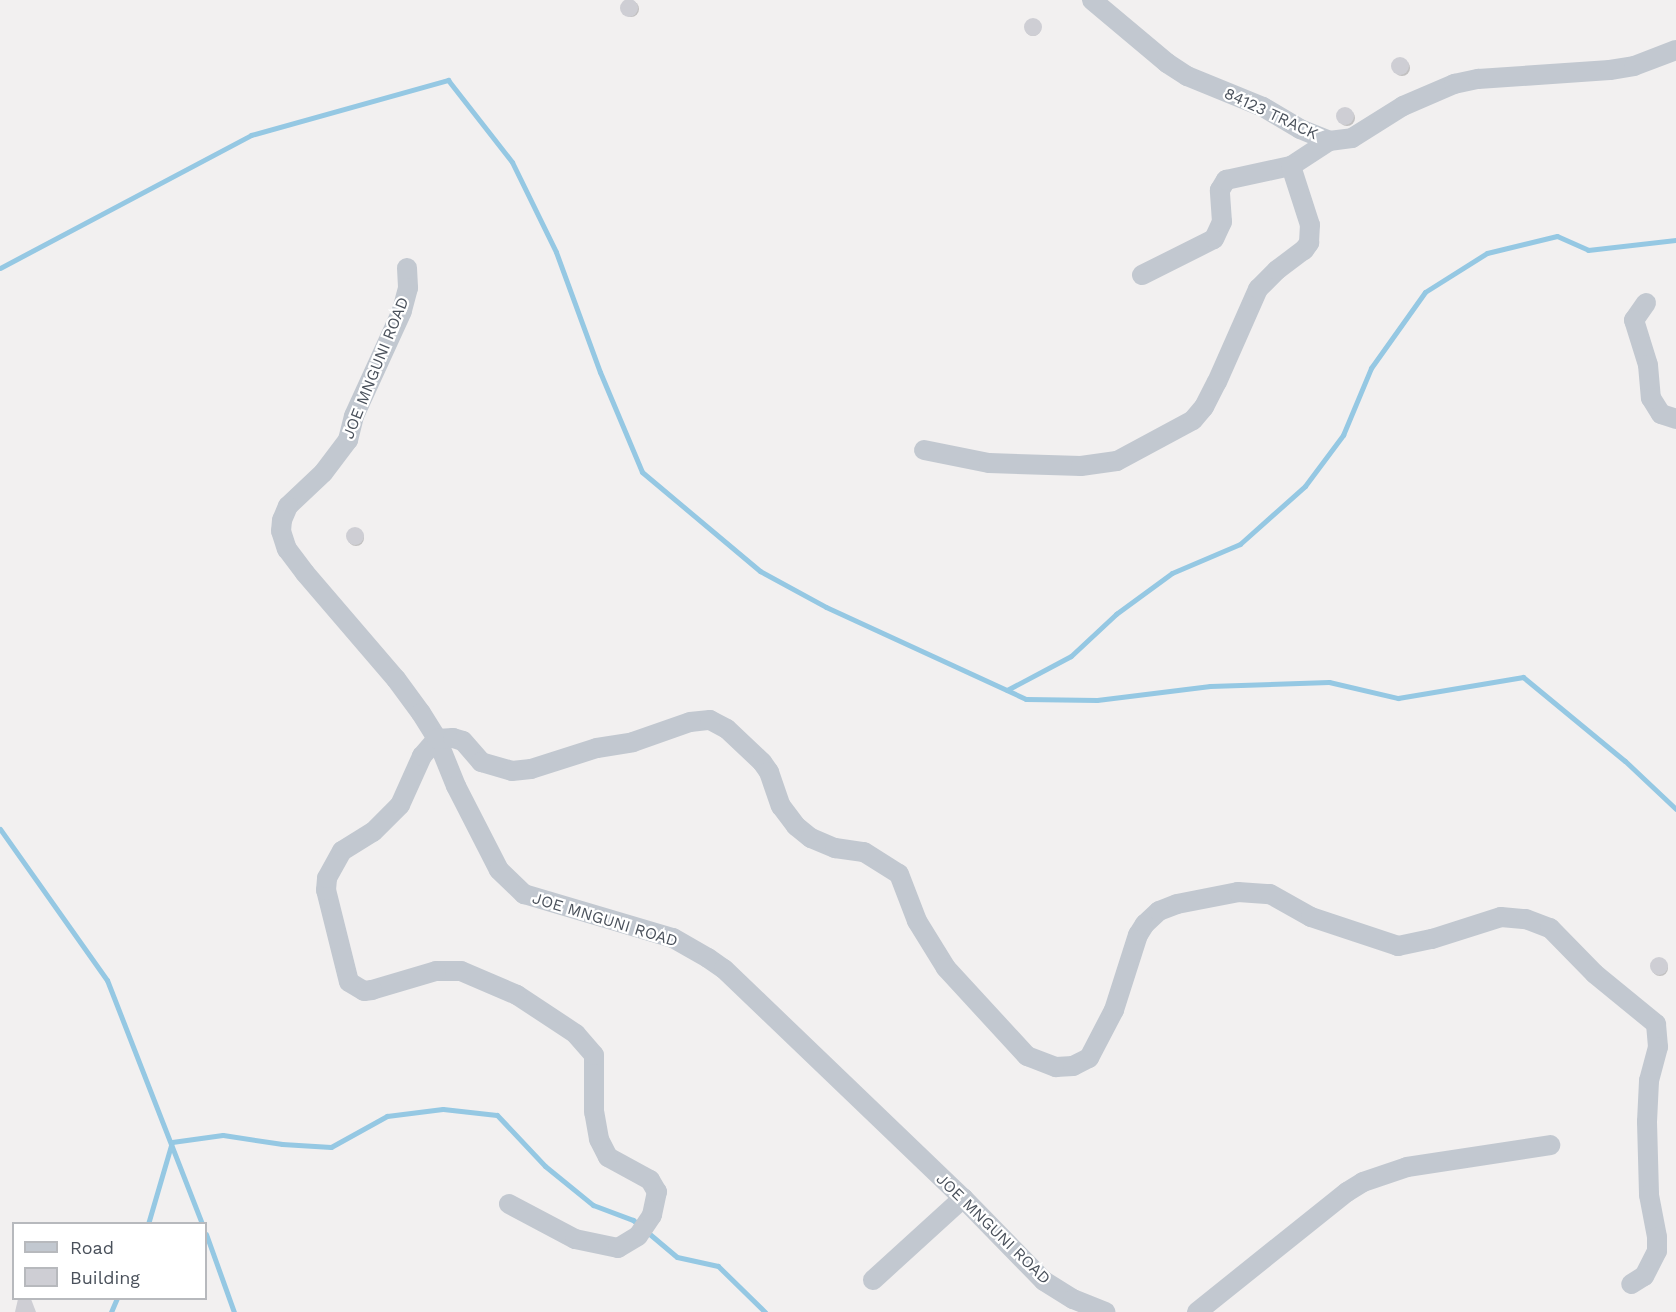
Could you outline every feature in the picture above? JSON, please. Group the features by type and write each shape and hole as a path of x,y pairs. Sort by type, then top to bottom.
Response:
{"street":[{"name":"84123 TRACK","path":"1092,0 1167,63 1187,76 1263,107 1300,129 1329,141 1352,138 1403,106 1454,84 1478,79 1610,70 1634,66 1676,50"},
{"path":"1142,275 1214,239 1222,222 1220,190 1226,180 1291,166 1329,141"},
{"path":"924,450 989,463 1081,466 1117,460 1193,420 1204,408 1213,390 1258,289 1276,270 1304,250 1309,243 1310,225 1291,166"},
{"name":"JOE MNGUNI ROAD","path":"407,268 408,288 402,312 354,416 348,440 323,473 288,506 282,520 281,531 287,549 396,679 437,739 484,844 512,885 536,898 673,938 724,969 963,1198 1044,1281 1073,1299 1106,1312"},
{"path":"1646,303 1635,320 1648,365 1651,398 1660,414 1676,419"},
{"path":"509,1204 575,1239 618,1248 638,1236 652,1215 657,1192 650,1180 608,1157 599,1139 594,1112 594,1055 576,1034 517,995 461,971 436,970 364,991 349,982 326,890 327,878 342,851 373,832 400,805 422,756 437,739 453,738 463,741 481,762 512,771 531,769 597,748 633,742 690,722 703,720 719,723 762,762 769,772 781,806 796,826 811,838 835,848 864,852 899,874 917,921 946,969 1027,1056 1056,1067 1073,1066 1089,1058 1098,1046 1114,1010 1138,935 1144,924 1159,910 1177,904 1238,891 1270,894 1311,917 1398,946 1432,939 1501,917 1539,922 1550,928 1595,974 1656,1024 1658,1047 1649,1081 1647,1122 1649,1195 1657,1237 1657,1251 1644,1275 1631,1284"},
{"path":"1197,1312 1347,1192 1363,1182 1407,1167 1550,1145"},
{"path":"873,1280 963,1198"}],"building":[{"path":"629,-1 635,2 638,8 635,14 629,17 623,14 620,8 623,2"},
{"path":"1033,18 1039,21 1042,27 1039,33 1033,36 1027,33 1024,27 1027,21"},
{"path":"1400,57 1406,60 1409,66 1406,72 1400,75 1394,72 1391,66 1394,60"},
{"path":"1345,107 1351,110 1354,116 1351,122 1345,125 1339,122 1336,116 1339,110"},
{"path":"355,527 361,530 364,536 361,542 355,545 349,542 346,536 349,530"},
{"path":"1659,957 1665,960 1668,966 1665,972 1659,975 1653,972 1650,966 1653,960"},
{"path":"18,1300 31,1300 36,1312 15,1312"}],"waterway":[{"path":"0,268 251,135 448,80 512,162 556,252 600,372 642,472 760,571 826,607 1026,699 1097,700 1210,686 1329,682 1398,698 1523,677 1625,761 1676,809"},
{"path":"1007,690 1071,656 1116,614 1172,573 1240,544 1305,486 1343,435 1371,368 1425,292 1487,253 1557,236 1588,250 1676,240"},
{"path":"0,829 107,980 201,1222"},
{"path":"149,1222 172,1142 223,1135 282,1144 331,1147 387,1116 443,1109 497,1115 545,1166 593,1205 633,1220 677,1257 718,1266 765,1312"},
{"path":"207,1237 234,1312"},
{"path":"111,1312 116,1300"}]}
